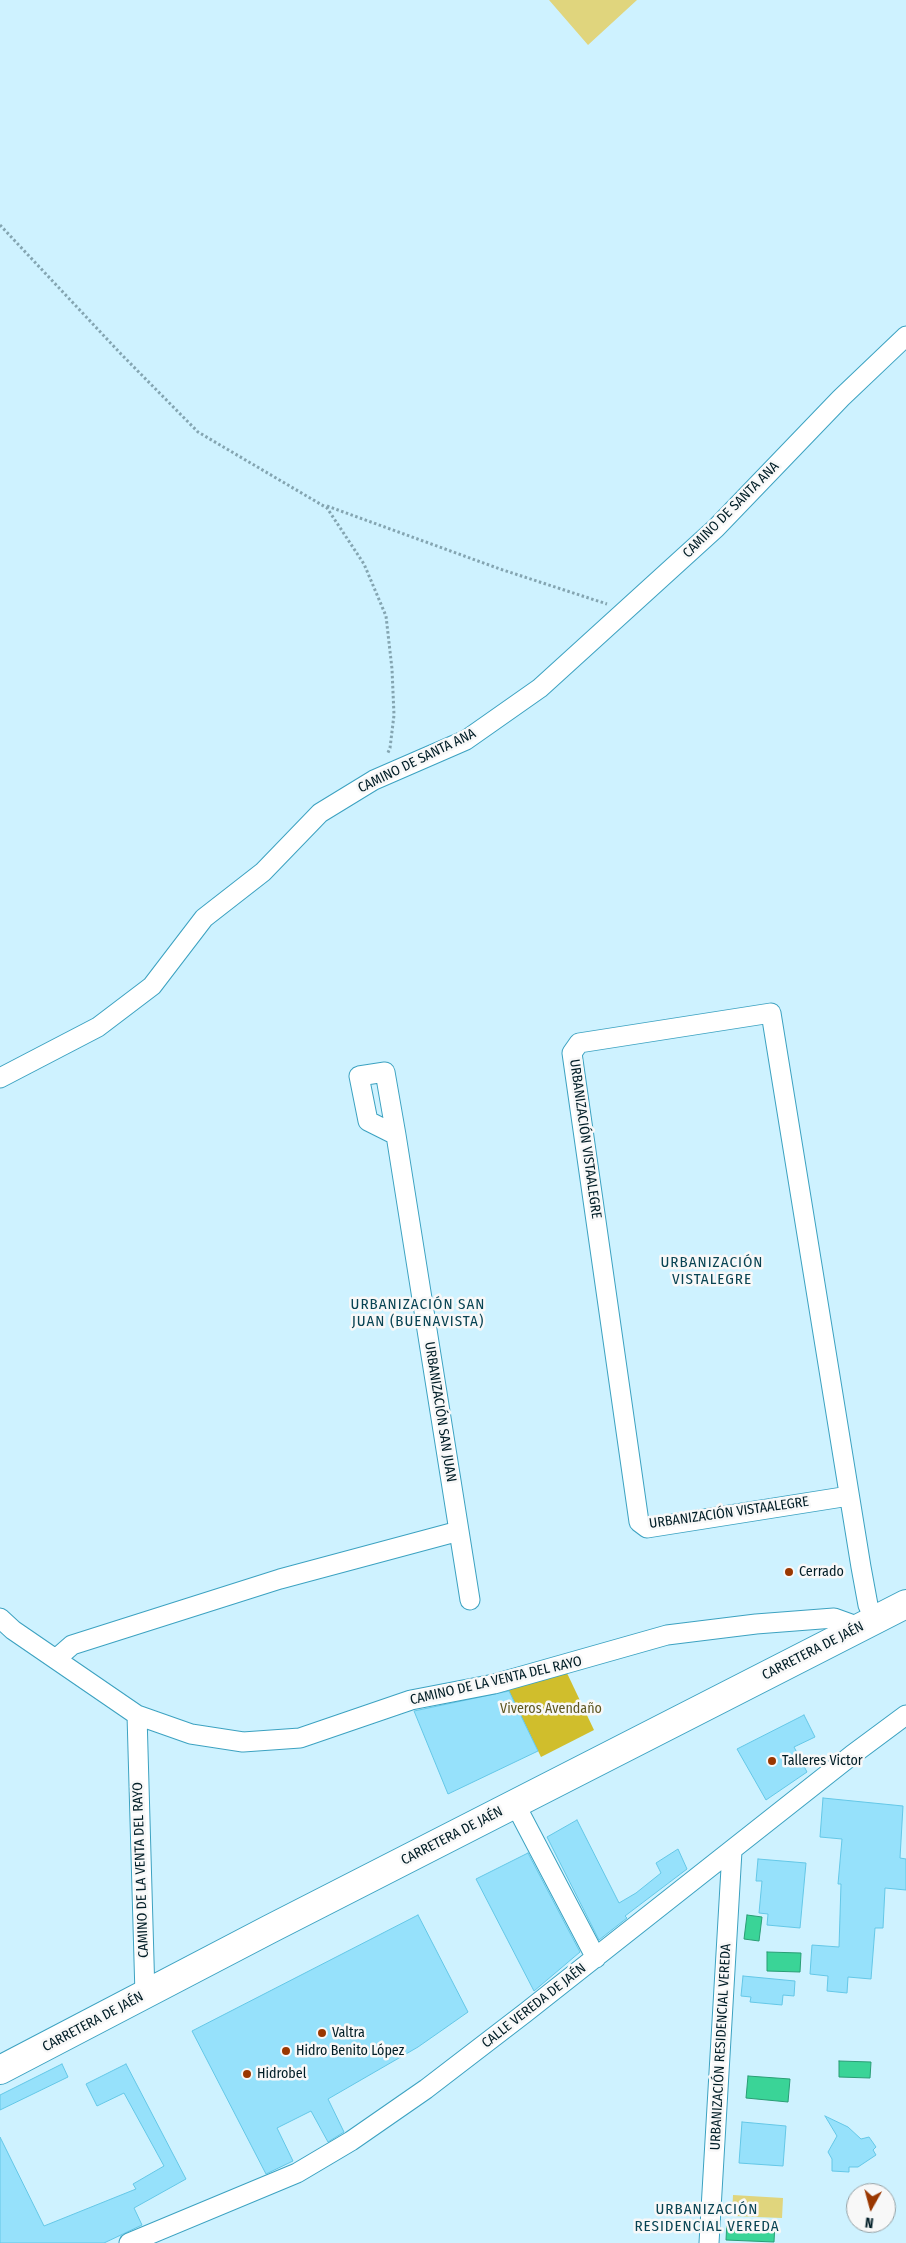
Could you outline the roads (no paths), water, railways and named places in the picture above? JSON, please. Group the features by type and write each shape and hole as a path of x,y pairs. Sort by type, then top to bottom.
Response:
{"highway":[{"name":"CARRETERA DE JAÉN","path":"0,2070 906,1604"}],"street":[{"name":"CAMINO DE SANTA ANA","path":"0,1078 98,1028 152,986 204,918 263,872 320,813 374,780 466,740 540,688 716,528 841,398 906,336"},
{"name":"URBANIZACIÓN VISTAALEGRE","path":"849,1496 647,1528 639,1522 572,1054 579,1043 771,1013 868,1605 867,1624"},
{"name":"URBANIZACIÓN SAN JUAN","path":"396,1135 470,1600"},
{"path":"56,1659 72,1645 280,1579 459,1531"},
{"name":"CAMINO DE LA VENTA DEL RAYO","path":"0,1618 13,1630 137,1715 200,1736 243,1742 300,1738 411,1700 494,1684 667,1635 756,1624 834,1618 867,1624"},
{"name":"CAMINO DE LA VENTA DEL RAYO","path":"137,1715 145,1995"},
{"name":"CALLE VEREDA DE JAÉN","path":"129,2243 297,2173 351,2141 426,2089 596,1958 852,1755 906,1715"},
{"path":"515,1804 596,1958"},
{"name":"URBANIZACIÓN RESIDENCIAL VEREDA","path":"709,2243 732,1851"}],"place":[{"name":"Cerrado","path":"789,1572"},
{"name":"Talleres Victor","path":"772,1761"},
{"name":"Valtra","path":"322,2033"},
{"name":"Hidro Benito López","path":"286,2051"},
{"name":"Hidrobel","path":"247,2074"}],"district":[{"name":"URBANIZACIÓN VISTALEGRE","path":"712,1272"},
{"name":"URBANIZACIÓN SAN JUAN (BUENAVISTA)","path":"418,1314"},
{"name":"URBANIZACIÓN RESIDENCIAL VEREDA","path":"707,2218"}],"park label":[{"name":"Viveros Avendaño","path":"551,1709"}]}
